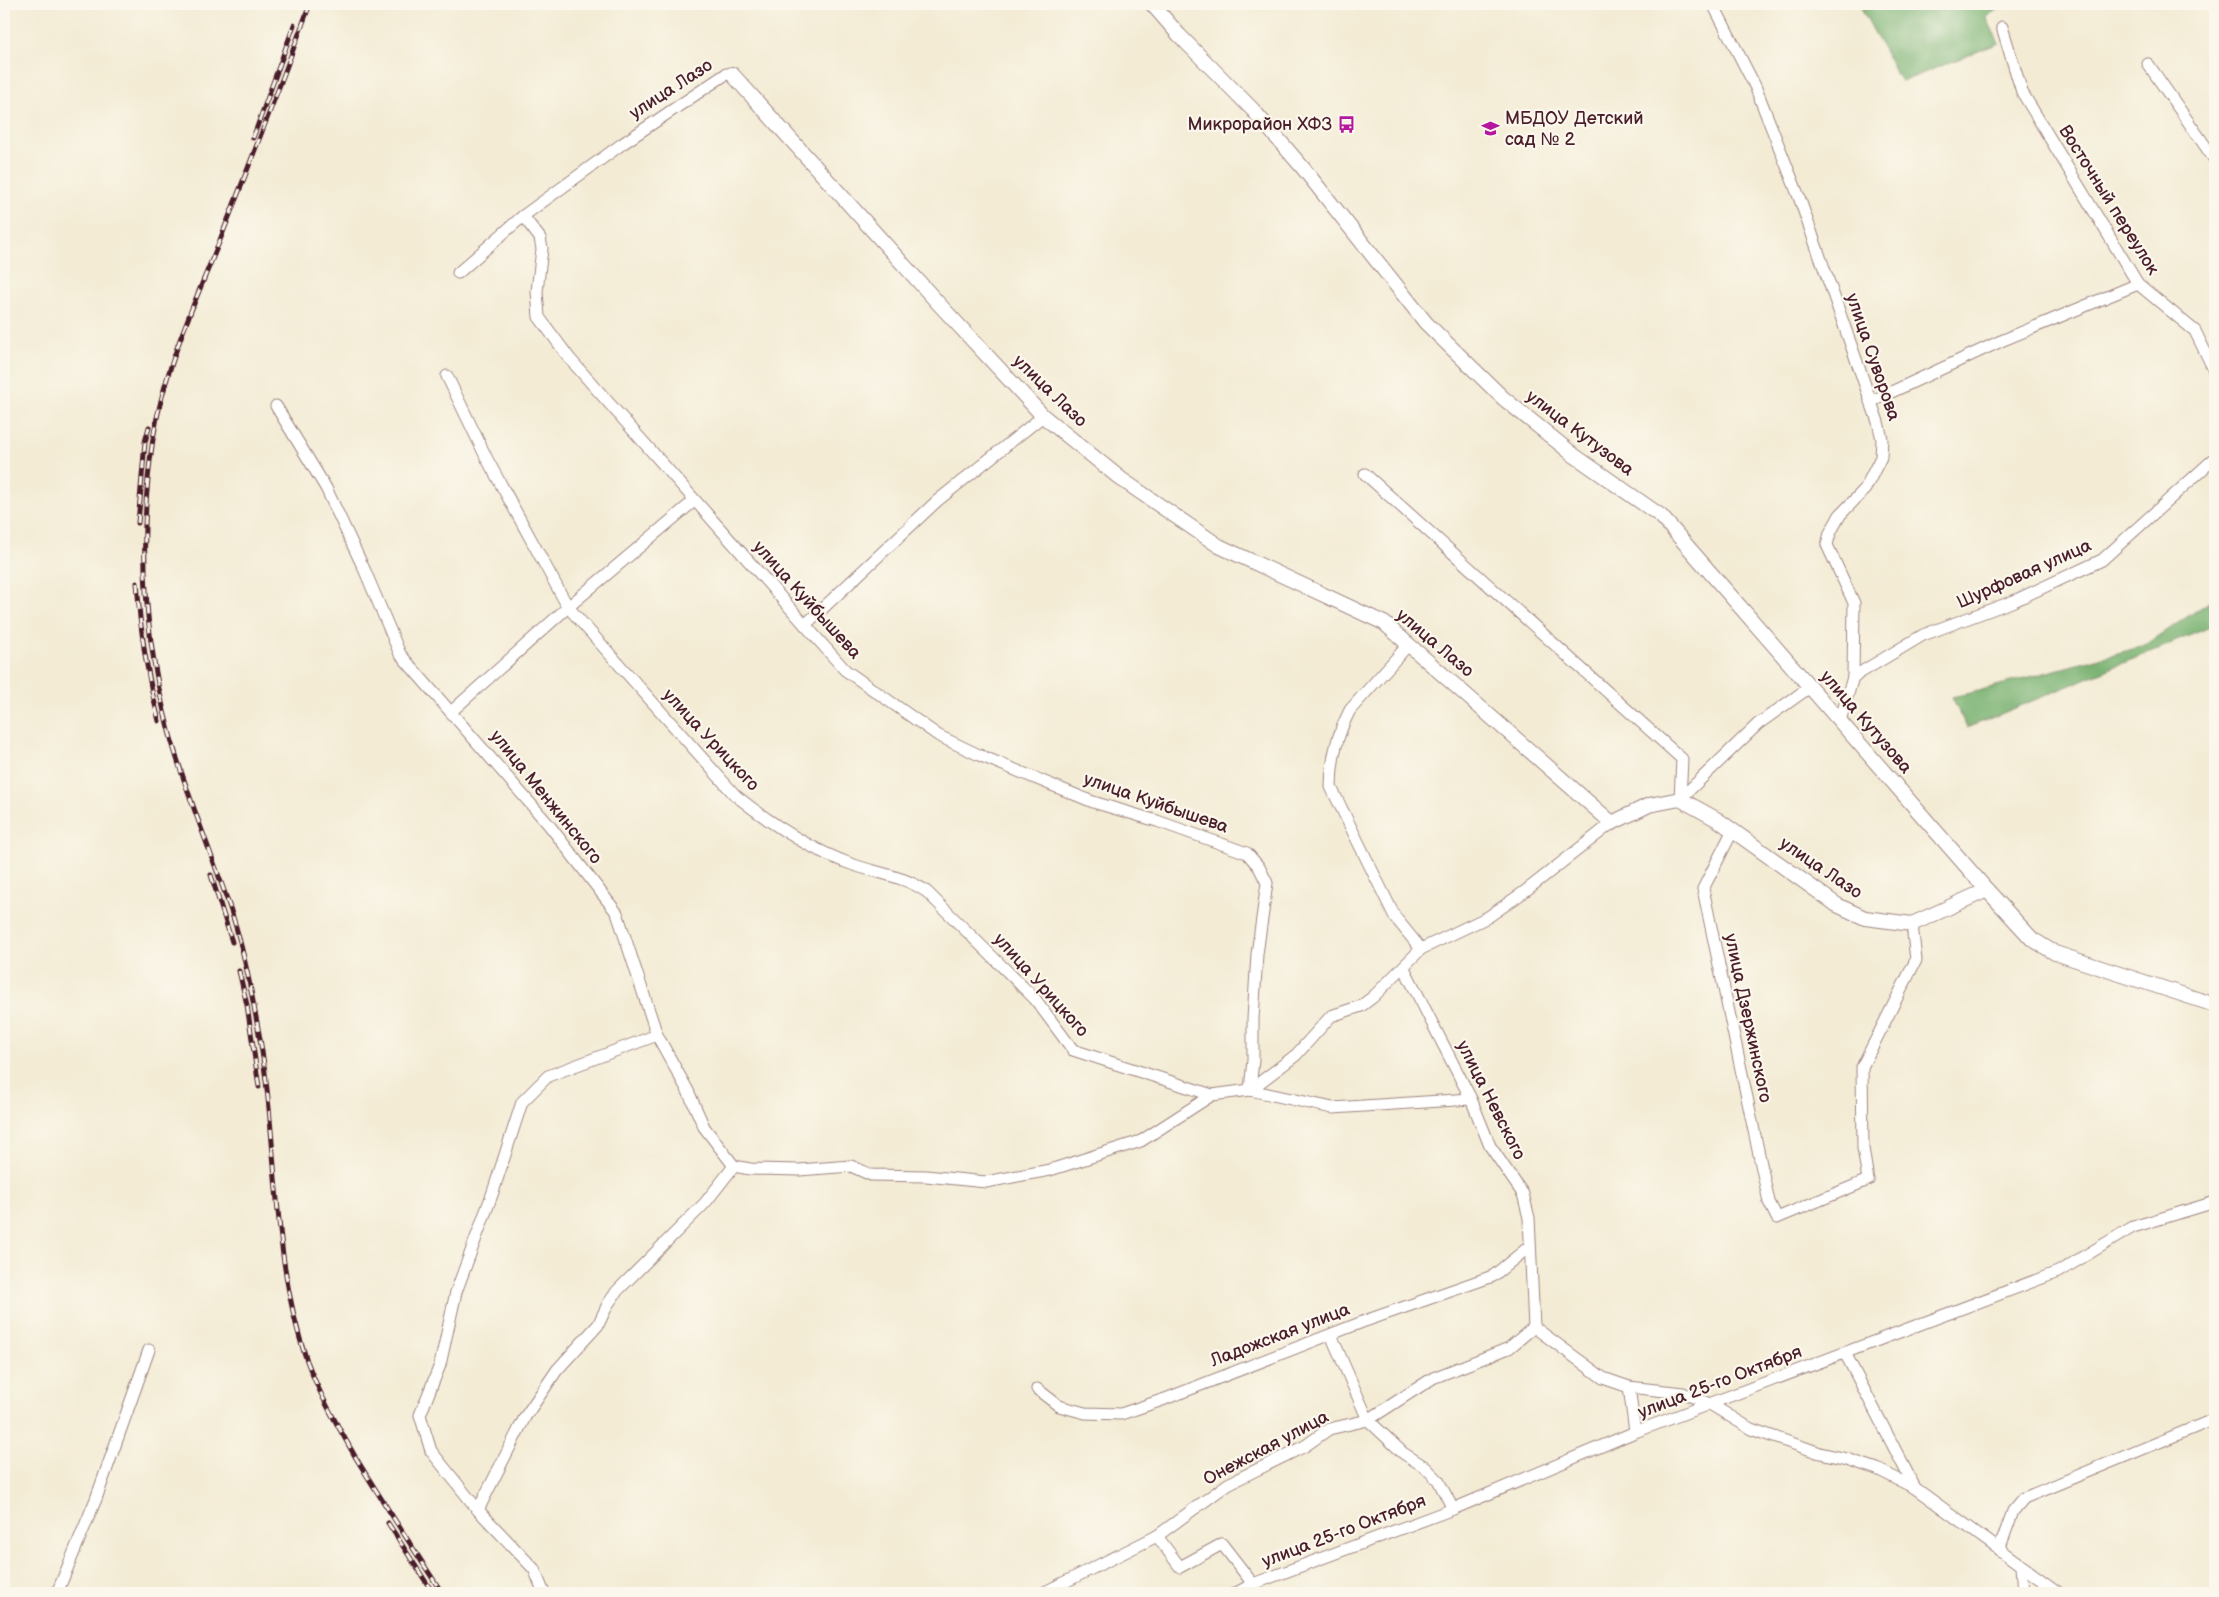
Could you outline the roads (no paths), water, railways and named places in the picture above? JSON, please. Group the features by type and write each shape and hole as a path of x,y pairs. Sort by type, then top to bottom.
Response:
{"street":[{"name":"улица Кутузова","path":"1152,4 1179,35 1253,110 1303,168 1426,323 1503,398 1575,456 1661,516 1987,890"},
{"name":"улица Суворова","path":"1714,4 1755,86 1792,180 1882,439 1881,457 1865,490 1840,515 1830,533 1827,545 1854,603 1853,677 1840,721"},
{"name":"Восточный переулок","path":"2002,26 2022,92 2138,284 2195,330 2215,372"},
{"path":"2148,64 2215,160"},
{"name":"улица Лазо","path":"458,273 523,216 622,144 726,74 732,74 938,303 1043,416 1121,479 1219,546 1384,623 1612,823"},
{"name":"улица Куйбышева","path":"523,216 540,238 542,249 537,291 539,317 570,359 845,670 939,736 979,755 1093,802 1157,820 1247,853 1259,867 1267,883 1257,954 1250,1090"},
{"path":"1870,402 2001,341 2138,284"},
{"name":"улица Урицкого","path":"447,376 487,459 568,607 735,795 764,818 822,851 850,864 907,881 927,892 1035,999 1073,1050 1212,1095"},
{"name":"улица Менжинского","path":"276,406 326,488 365,571 400,654 452,711 549,825 617,913 657,1035 688,1091 704,1127 734,1166"},
{"path":"806,625 937,501 1043,416"},
{"name":"Шурфовая улица","path":"1853,677 1924,635 2014,601 2102,560 2215,458"},
{"path":"1365,474 1682,759 1680,799"},
{"path":"452,711 568,607 694,501"},
{"path":"1409,644 1350,710 1343,722 1331,764 1331,787 1395,917 1421,949"},
{"path":"1250,1090 1296,1055 1331,1016 1361,1006 1404,968 1421,949 1488,918 1612,823 1649,805 1680,799 1687,790 1758,724 1810,687"},
{"name":"улица Лазо","path":"1680,799 1733,830 1837,904 1865,918 1912,924"},
{"name":"улица Дзержинского","path":"1733,830 1703,889 1769,1202 1777,1218 1868,1180 1862,1148 1862,1067 1916,960 1912,924"},
{"path":"1912,924 1987,890 2032,940 2055,953 2215,1005"},
{"name":"улица Невского","path":"1404,968 1471,1099 1490,1146 1523,1194 1529,1218 1534,1327"},
{"path":"544,1593 534,1568 478,1510 431,1452 420,1415 440,1365 456,1292 494,1192 522,1102 548,1076 657,1035"},
{"path":"478,1510 525,1418 558,1370 598,1325 608,1304 617,1292 705,1203 734,1166 750,1169 799,1170 851,1166 871,1175 926,1176 986,1182 1050,1170 1141,1141 1212,1095 1250,1090 1333,1108 1471,1099"},
{"name":"улица 25-го Октября","path":"1236,1593 1253,1584 1453,1509 1635,1432 2058,1272 2133,1227 2215,1202"},
{"name":"Ладожская улица","path":"1037,1389 1059,1406 1085,1413 1121,1414 1365,1321 1493,1276 1530,1246"},
{"path":"1534,1327 1603,1378 1628,1387 1683,1394 1710,1404 1751,1429 1820,1453 1877,1469 1915,1488 2059,1593"},
{"name":"Онежская улица","path":"1043,1593 1157,1536 1228,1484 1305,1446 1330,1429 1368,1420 1433,1378 1509,1348 1534,1327"},
{"path":"1331,1335 1368,1420 1403,1453 1425,1467 1438,1480 1453,1509"},
{"path":"57,1593 96,1499 149,1350"},
{"path":"1845,1353 1915,1488"},
{"path":"1628,1387 1635,1432"},
{"path":"1999,1550 2013,1511 2024,1498 2215,1419"},
{"path":"1157,1536 1180,1567 1222,1544 1253,1584"},
{"path":"2022,1566 2023,1593"}],"railway":[{"path":"310,4 243,181 190,313 164,387 153,439 148,476 145,549 149,622 160,695 175,754 232,914 247,971 265,1070 276,1196 287,1279 295,1320 307,1361 323,1399 356,1458 442,1593"},
{"path":"253,138 294,25"},
{"path":"138,523 145,442 149,427"},
{"path":"137,583 145,652 159,721"},
{"path":"211,875 232,942"},
{"path":"239,971 247,1005 259,1087"},
{"path":"388,1523 433,1593"}],"place":[{"name":"Микрорайон ХФЗ","path":"1346,124"},
{"name":"МБДОУ Детский сад № 2","path":"1491,128"}]}
